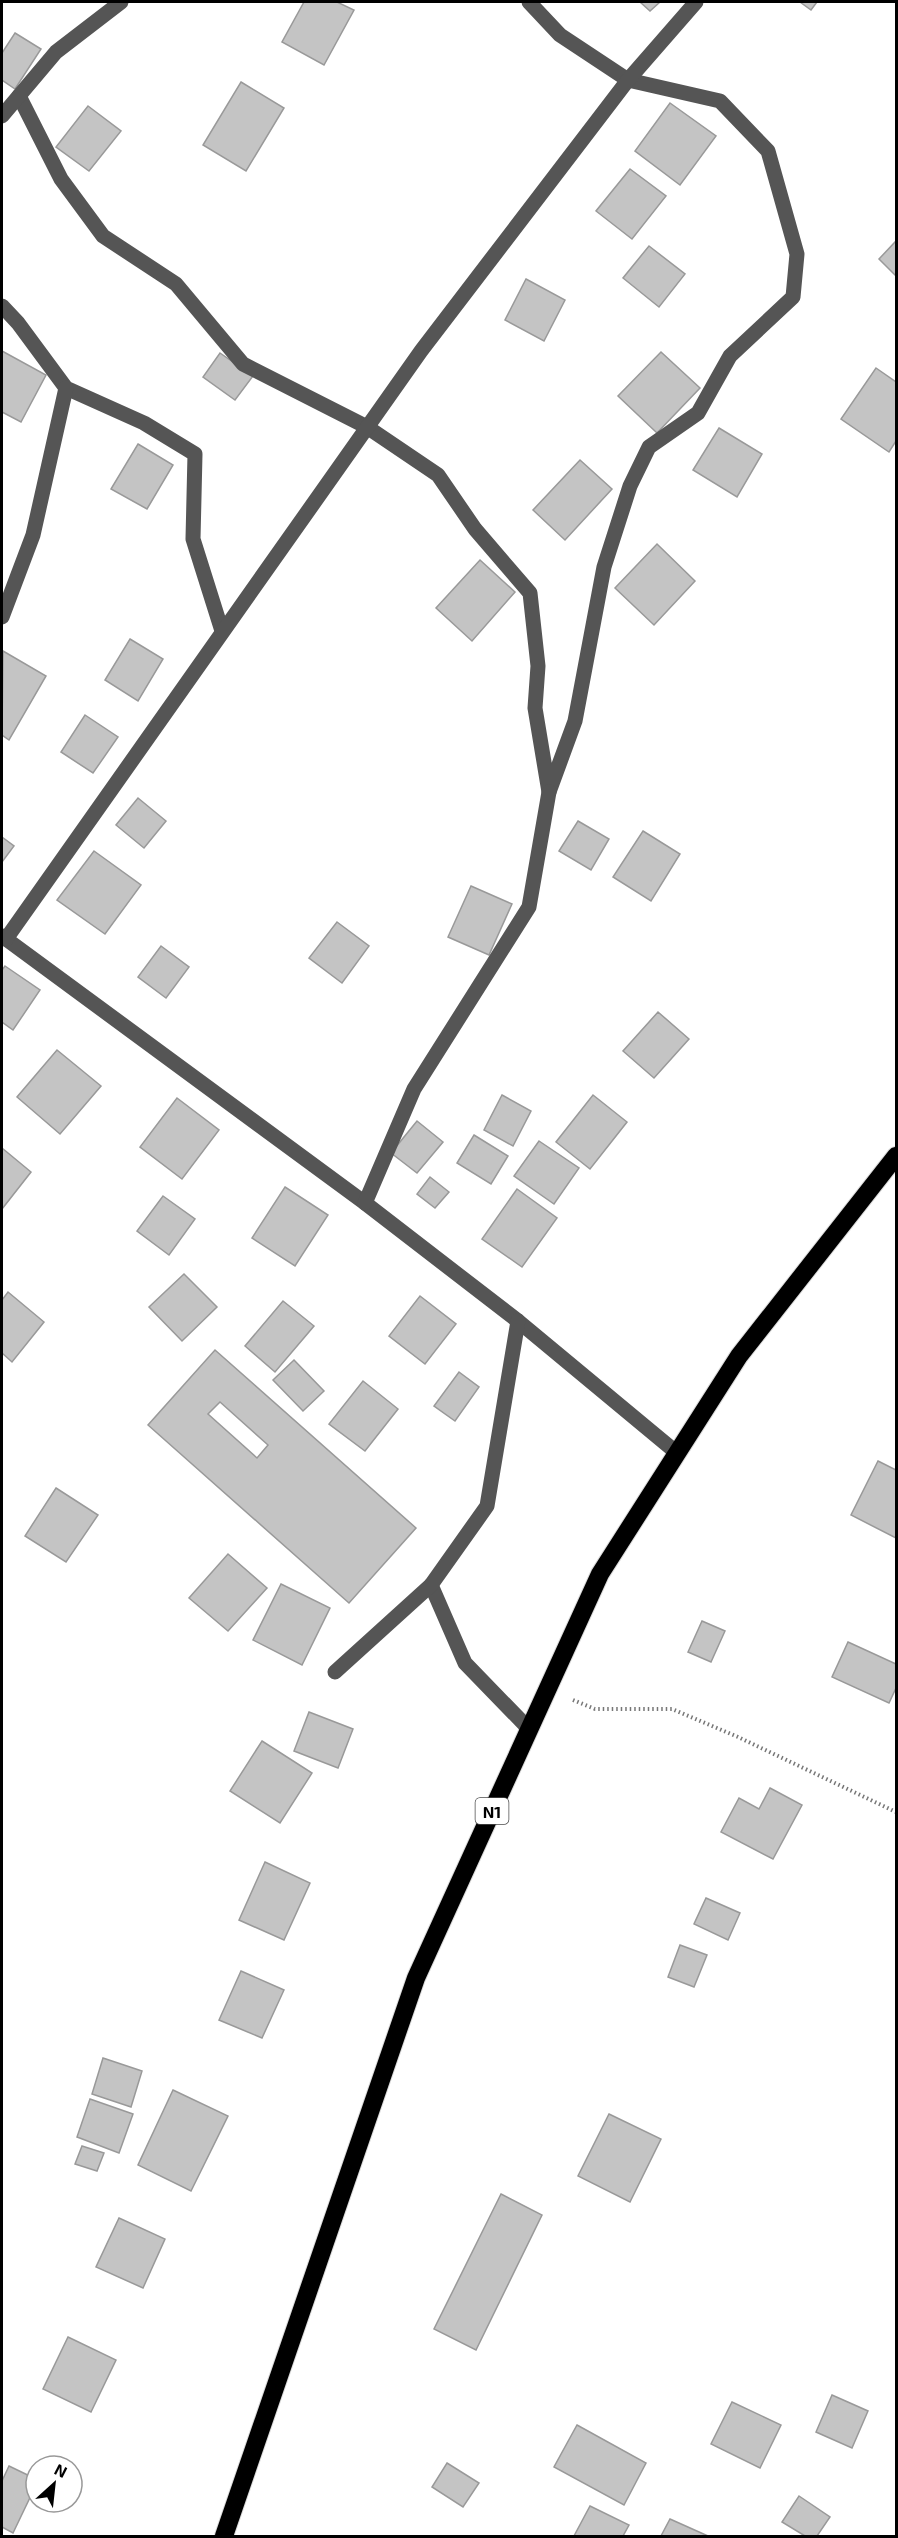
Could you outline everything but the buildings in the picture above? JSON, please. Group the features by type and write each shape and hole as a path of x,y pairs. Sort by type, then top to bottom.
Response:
{"highway":[{"name":"N1","path":"224,2536 416,1978 600,1574 739,1356 897,1156"}],"street":[{"path":"2,116 56,52 121,2"},
{"path":"365,1203 414,1089 528,907 549,792 575,721 604,567 630,486 650,447 698,413 730,356 793,297 797,254 768,151 720,101 628,80 560,35 530,2"},
{"path":"677,1453 518,1321 365,1203 4,937 421,351 628,80 696,2"},
{"path":"19,96 61,179 103,236 176,284 243,364 368,427 438,475 475,529 530,593 538,666 535,708 549,792"},
{"path":"2,306 18,323 66,388 144,423 195,454 193,539 222,631"},
{"path":"2,616 33,535 66,388"},
{"path":"335,1672 431,1585 487,1506 518,1321"},
{"path":"431,1585 465,1663 530,1729"}],"path":[{"path":"547,1690 595,1709 672,1709 738,1737 897,1812"}]}
